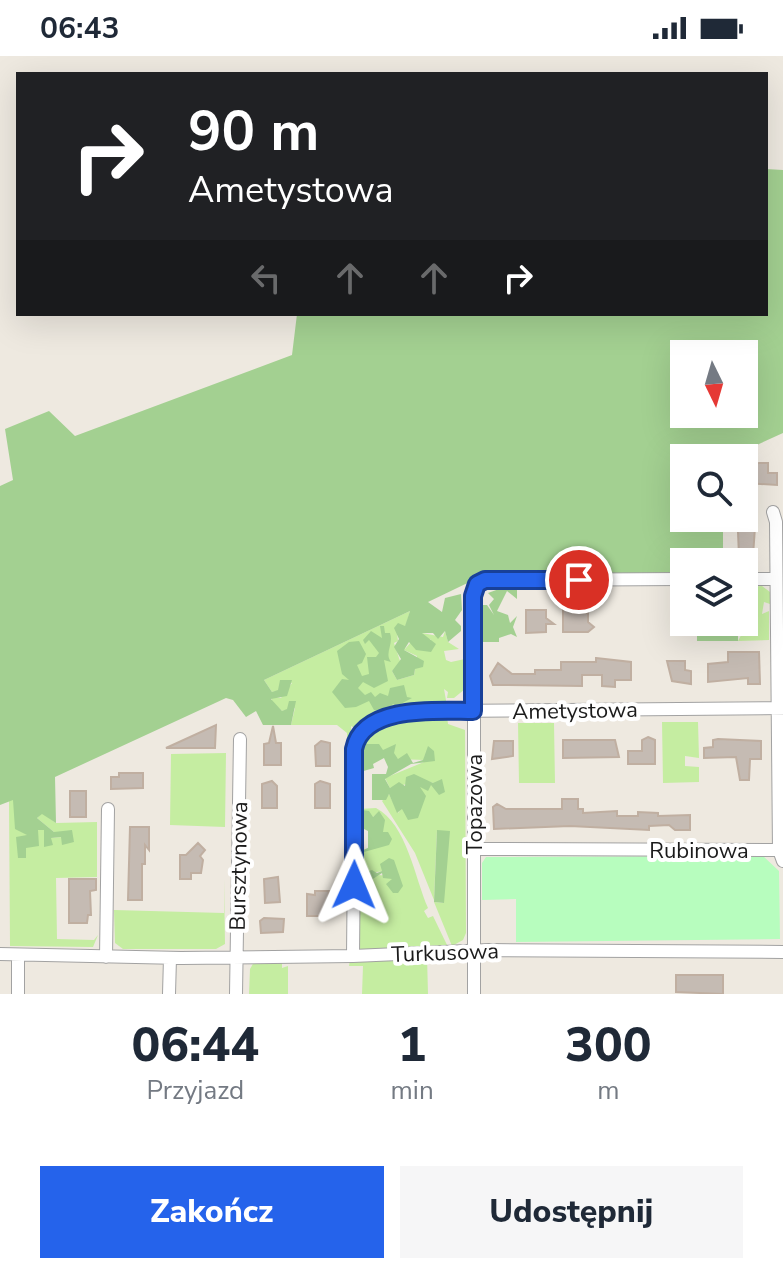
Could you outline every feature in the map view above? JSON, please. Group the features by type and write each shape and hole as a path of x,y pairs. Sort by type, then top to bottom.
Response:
{"street":[{"name":"Rubinowa","path":"474,849 781,856 780,708 773,512"},
{"name":"Topazowa","path":"474,994 473,590 479,582 670,579"},
{"path":"758,579 776,579"},
{"name":"Ametystowa","path":"353,956 355,746 371,727 399,713 780,708"},
{"name":"Bursztynowa","path":"236,994 240,739"},
{"path":"106,957 108,809"},
{"name":"Turkusowa","path":"0,954 170,958 474,951 783,952"},
{"path":"18,955 18,994"},
{"path":"169,994 170,958"}],"green space":[{"path":"768,169 783,170 783,433 758,444 670,444 670,532 723,532 723,548 670,548 670,575 482,576 428,602 442,612 445,598 461,594 462,610 455,620 461,631 448,642 445,631 438,639 433,633 422,633 436,644 431,652 416,650 409,642 404,650 424,661 423,667 415,669 414,675 397,680 392,671 401,659 394,647 399,639 394,628 398,623 405,626 410,611 264,680 272,692 278,690 280,680 292,680 287,696 271,699 282,711 287,709 289,701 296,701 291,725 263,725 256,711 246,717 233,700 226,698 55,777 56,823 42,814 37,818 54,832 72,830 74,842 62,845 61,837 51,838 53,845 44,847 44,830 38,830 39,846 26,848 26,858 18,858 16,837 27,835 15,829 13,800 0,805 0,486 13,480 5,429 49,411 75,436 292,355 297,316 768,316"},
{"path":"758,586 770,592 770,604 764,602 762,614 769,611 769,640 738,641 741,636 758,636"},
{"path":"499,589 517,589 517,599 507,591 497,611 508,615 510,623 517,616 513,627 517,637 511,634 499,638 499,642 481,642 480,605 487,605 494,615 489,605 494,599 488,593"},
{"path":"410,611 406,625 397,633 398,641 394,643 401,664 392,671 397,680 414,675 417,656 404,650 402,644 405,649 411,642 423,649 431,639 425,639 422,633 443,637 445,631 448,642 459,649 444,651 446,660 465,659 465,689 454,698 447,698 448,692 444,689 447,706 358,730 351,726 352,755 347,758 347,733 337,725 291,725 295,708 282,711 272,702 272,697 281,698 292,683 283,681 278,691 272,692 264,680"},
{"path":"380,626 384,626 385,633 390,633 391,637 388,655 391,662 384,660 388,681 374,688 363,682 358,688 365,695 371,692 375,697 380,693 388,696 390,688 404,685 407,697 412,698 397,706 393,704 387,710 374,710 369,701 345,708 332,692 342,679 349,680 342,674 337,651 349,642 359,641 366,654 362,663 357,665 362,676 369,674 367,657 376,657 379,653 369,640 365,644 363,640 371,631 382,638"},
{"path":"697,636 738,636 738,641 697,641"},
{"path":"447,716 448,724 465,730 466,933 463,940 452,946 434,902 443,903 437,830 434,900 415,853 382,801 389,794 398,813 420,786 433,783 424,780 390,788 385,778 424,762 426,750 424,760 398,759 365,745 364,762 360,762 359,750 366,734 386,722"},
{"path":"662,722 698,722 699,758 685,756 685,766 699,767 699,782 663,783"},
{"path":"518,723 554,723 555,783 519,783"},
{"path":"365,744 379,744 383,750 396,744 394,753 398,759 407,753 413,763 423,760 428,746 434,751 435,761 411,764 385,779 390,788 399,782 405,786 406,777 414,774 433,783 442,779 445,792 439,795 431,785 428,791 420,787 426,796 418,818 408,820 402,809 397,813 389,794 386,800 372,800 372,774 386,774 388,767 384,758 373,764 374,768 360,772"},
{"path":"226,753 225,827 170,825 171,754"},
{"path":"13,799 29,836 25,848 37,830 44,830 50,838 62,837 62,844 74,841 54,832 37,818 42,813 56,823 97,822 97,877 56,878 57,939 94,940 98,935 93,947 10,946 9,800"},
{"path":"376,808 387,816 403,839 428,908 424,911 428,918 433,916 448,947 365,952 358,948 356,890 376,875 396,876 383,871 360,875 364,852 382,832 379,812 373,817 359,816 359,809"},
{"path":"362,810 369,811 373,817 379,811 385,820 383,832 388,832 392,839 389,845 364,852 361,874 372,870 377,873 382,871 380,864 389,858 394,860 403,886 398,893 393,893 386,884 392,879 383,878 382,873 356,890 358,852 368,848 368,831 358,826"},
{"path":"437,830 450,831 444,903 434,902"},
{"path":"763,856 779,871 780,939 516,942 516,899 482,900 482,863 486,857"},
{"path":"224,879 225,944 216,949 123,949 115,943 114,910 224,913"},
{"path":"427,956 428,994 362,994 363,966 349,966 350,960"},
{"path":"254,962 282,962 282,968 288,966 288,994 249,994 250,969"}],"building":[{"path":"758,463 768,463 768,473 777,473 777,485 758,484"},
{"path":"738,532 755,532 754,548 739,548"},
{"path":"563,605 574,605 574,613 588,613 588,622 594,627 588,632 563,632"},
{"path":"526,610 546,610 546,618 554,624 546,624 546,632 526,633"},
{"path":"728,652 759,652 760,684 748,684 748,678 708,682 708,664 728,662"},
{"path":"596,658 631,662 631,680 615,680 615,687 602,686 602,675 582,675 582,686 493,685 490,676 498,663 512,674 535,674 535,670 561,670 561,662 596,662"},
{"path":"667,661 685,661 685,670 691,671 691,684 672,681"},
{"path":"216,725 215,748 166,748"},
{"path":"273,726 276,743 281,743 281,765 264,765 264,744 269,743"},
{"path":"648,737 655,740 655,764 628,764 628,751 642,751 642,740"},
{"path":"563,740 615,740 619,757 563,758"},
{"path":"713,740 761,741 761,759 750,759 749,780 740,780 736,757 704,758 704,748 713,747"},
{"path":"321,741 330,743 330,766 316,766 315,746"},
{"path":"494,741 513,741 513,756 492,759"},
{"path":"119,773 143,773 143,788 111,789 111,777 119,777"},
{"path":"272,781 277,786 277,808 262,808 262,784"},
{"path":"320,781 330,784 330,808 315,808 315,784"},
{"path":"70,791 86,791 86,817 70,817"},
{"path":"562,799 578,799 578,809 583,809 583,813 617,811 617,816 638,816 638,812 658,813 658,816 690,815 690,830 675,830 669,825 649,826 649,830 570,826 494,829 493,807 497,804 506,809 562,809"},
{"path":"130,827 149,827 149,850 145,845 145,864 142,864 142,900 128,900"},
{"path":"198,843 205,850 200,856 203,860 201,873 191,873 191,879 180,879 180,855 186,855"},
{"path":"278,877 280,902 265,903 264,879"},
{"path":"69,879 96,879 96,890 90,891 91,915 88,915 87,923 69,923"},
{"path":"315,891 329,891 326,916 307,916 307,894 315,895"},
{"path":"264,918 284,919 283,932 261,933 260,921"},
{"path":"676,975 723,975 723,994 676,992"}],"route":[{"path":"354,885 354,749 359,737 384,718 396,714 473,711 473,590 481,581 579,580"}]}
